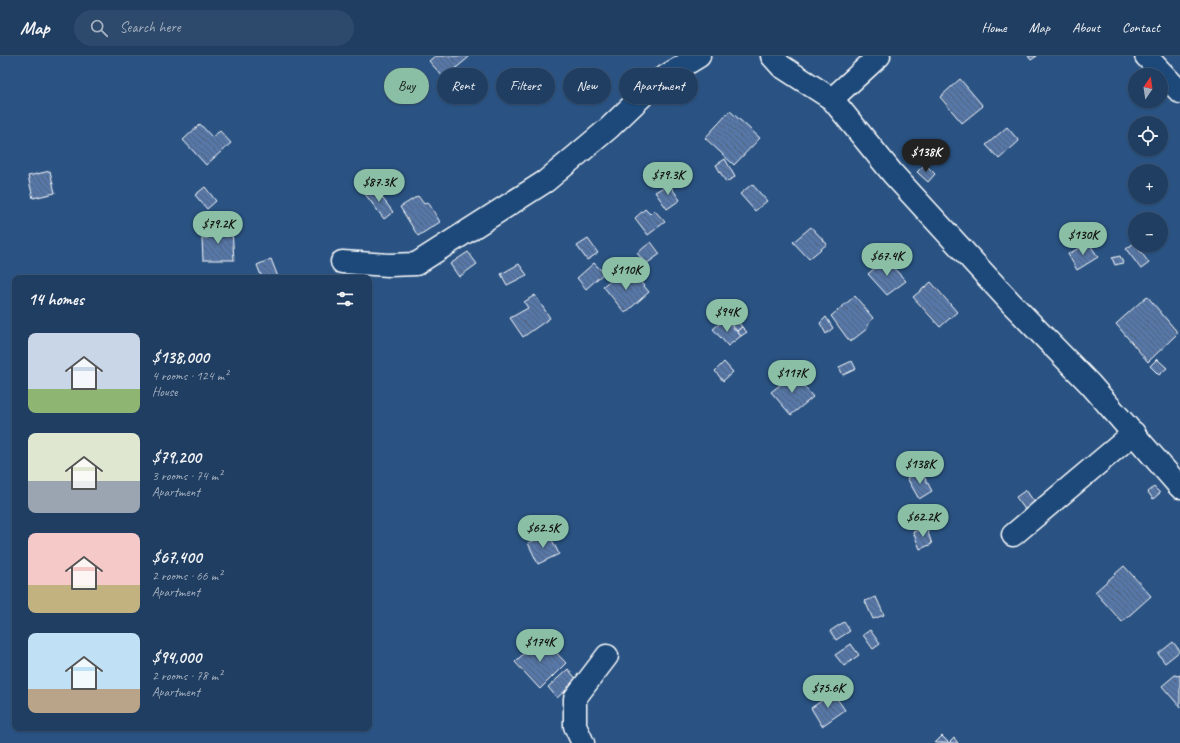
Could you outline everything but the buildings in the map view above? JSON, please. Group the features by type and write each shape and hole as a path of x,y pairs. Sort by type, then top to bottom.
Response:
{"street":[{"path":"342,262 389,265 416,264 546,181 609,128 658,81 699,56"},
{"path":"772,56 781,66 832,99 893,174 1012,304 1090,384 1180,487"},
{"path":"832,99 879,56"},
{"path":"1146,56 1180,92"},
{"path":"1013,535 1134,433"},
{"path":"583,743 575,726 575,698 607,656"}]}
